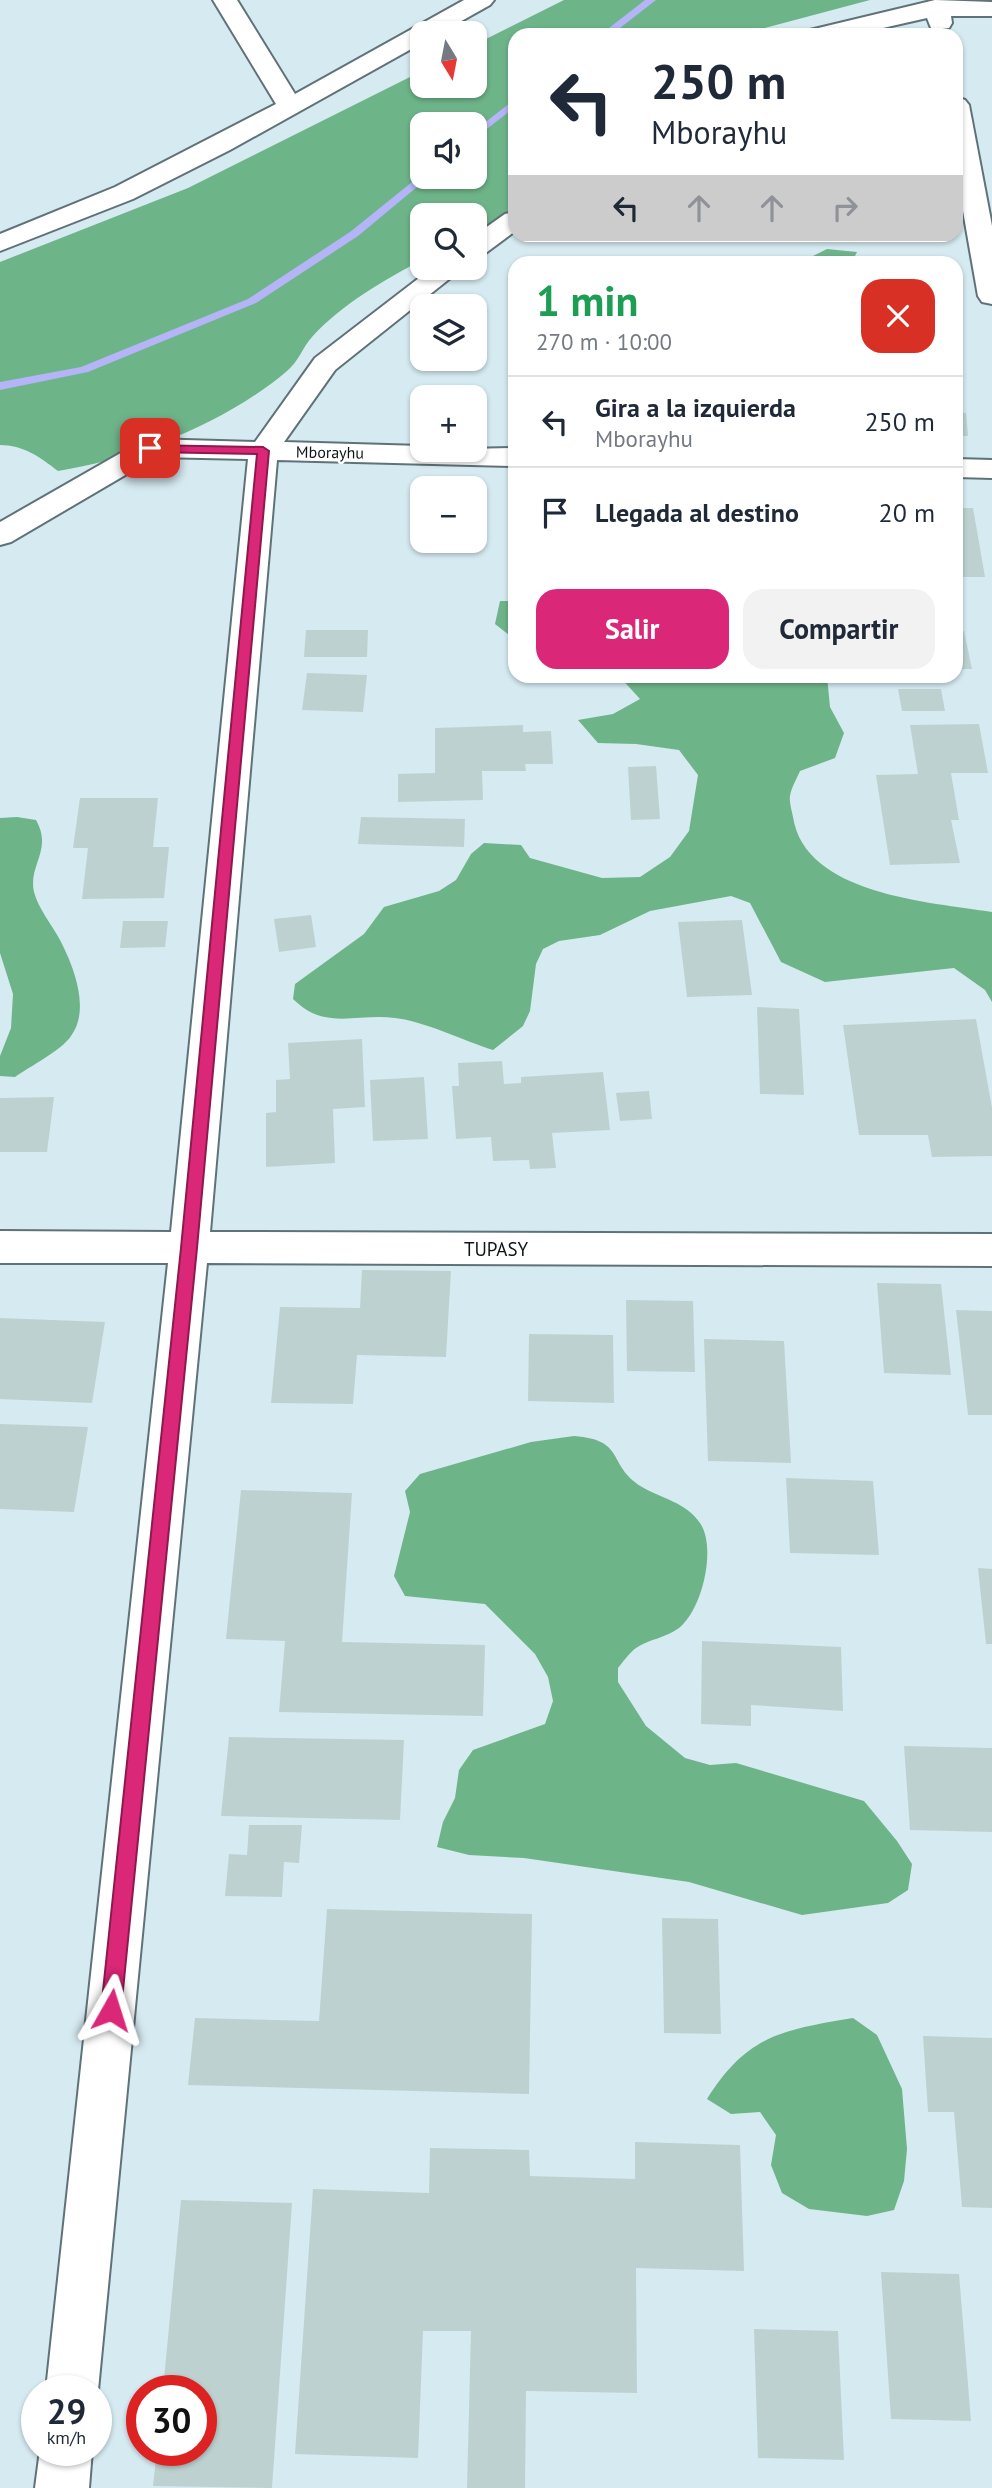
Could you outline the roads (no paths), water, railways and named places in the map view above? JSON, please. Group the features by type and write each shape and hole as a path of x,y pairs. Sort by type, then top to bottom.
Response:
{"street":[{"path":"225,0 290,106"},
{"path":"0,243 124,193 221,145 482,0"},
{"path":"942,28 944,5"},
{"path":"848,28 944,5 992,9"},
{"path":"963,142 992,296"},
{"path":"487,240 508,224"},
{"path":"74,2375 189,1248 263,451 325,364 434,280"},
{"name":"Mborayhu","path":"0,535 150,448 508,457"},
{"path":"963,468 992,469"},
{"name":"TUPASY","path":"0,1247 992,1250"},
{"path":"62,2488 64,2466"}],"waterway":[{"path":"614,28 651,0"},
{"path":"487,125 508,108"},
{"path":"0,386 84,370 252,301 354,234 410,188"}]}
